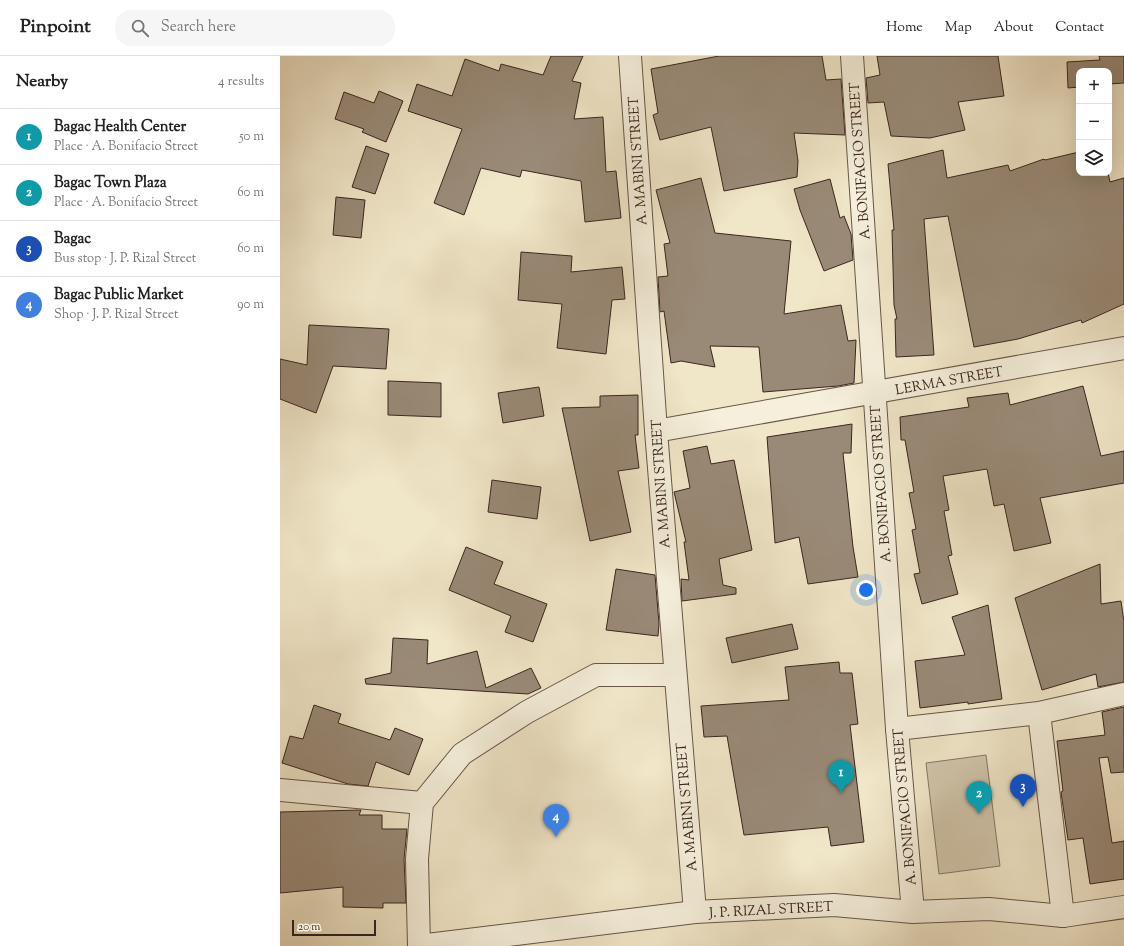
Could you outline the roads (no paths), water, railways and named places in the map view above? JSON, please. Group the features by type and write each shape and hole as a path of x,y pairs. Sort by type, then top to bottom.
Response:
{"street":[{"name":"A. MABINI STREET","path":"630,56 674,676 695,912"},
{"name":"A. BONIFACIO STREET","path":"852,56 897,729 913,912"},
{"name":"LERMA STREET","path":"656,431 1124,348"},
{"path":"419,946 417,859 422,804 462,754 527,712 596,676 674,676"},
{"path":"897,729 1039,713 1124,694"},
{"path":"1039,713 1063,916"},
{"path":"280,790 422,804"},
{"name":"J. P. RIZAL STREET","path":"419,946 695,912 834,905 913,912 989,909 1063,916 1124,907"}],"place":[{"name":"Bagac Health Center","path":"841,793"},
{"name":"Bagac","path":"1023,807"},
{"name":"Bagac Town Plaza","path":"979,814"},
{"name":"Bagac Public Market","path":"556,837"}]}
